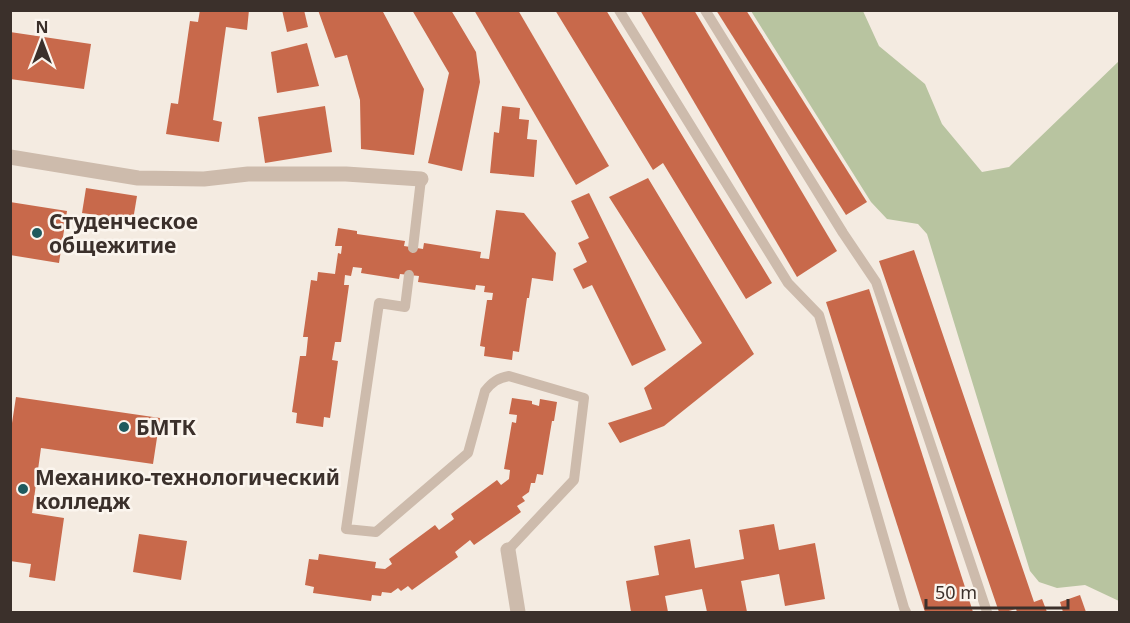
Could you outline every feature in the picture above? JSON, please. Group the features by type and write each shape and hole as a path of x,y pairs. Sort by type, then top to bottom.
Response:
{"street":[{"path":"10,157 138,178 204,179 248,174 346,174 421,179"},
{"path":"508,550 518,612"}],"lane":[{"path":"619,10 788,283 819,315 906,612"},
{"path":"705,10 843,233 876,282 987,612"},
{"path":"413,248 421,179"},
{"path":"410,275 405,307 379,303 346,529 376,532 468,453 485,391 490,384 509,376 584,398 574,480 508,550"}],"green space":[{"path":"751,11 863,11 879,46 925,84 942,124 982,172 1009,167 1119,61 1119,601 1085,585 1057,588 1039,582 1030,571 927,234 918,224 887,219 871,202"}],"building":[{"path":"200,10 249,10 247,30 226,27 213,120 222,122 219,142 166,134 171,103 178,104 190,21 198,22"},
{"path":"282,10 304,10 308,27 287,32"},
{"path":"318,10 382,10 424,89 414,155 361,149 360,100 347,55 335,58"},
{"path":"412,10 451,10 476,52 480,82 462,171 428,163 449,73"},
{"path":"474,10 518,10 609,166 576,185"},
{"path":"555,10 606,10 772,283 746,299 663,163 653,170"},
{"path":"640,10 694,10 837,251 797,277"},
{"path":"716,10 746,10 867,202 846,215"},
{"path":"10,32 91,44 84,89 10,79"},
{"path":"307,43 319,86 277,93 271,52"},
{"path":"325,106 332,152 265,163 258,117"},
{"path":"502,106 520,108 519,119 529,120 527,139 537,140 534,177 490,173 494,132 499,133"},
{"path":"648,178 754,354 664,426 620,443 608,423 652,409 644,388 702,343 609,197"},
{"path":"86,188 137,196 133,220 82,213"},
{"path":"589,193 666,350 632,366 592,285 583,289 573,269 587,262 578,243 589,238 571,201"},
{"name":"Студенческое общежитие","path":"10,202 67,211 59,263 10,255"},
{"path":"496,210 524,213 556,253 553,281 532,278 519,352 513,351 512,360 484,356 485,347 480,346 487,300 492,300 493,293 484,292 485,286 476,285 475,290 418,282 419,276 400,274 399,279 361,273 362,268 353,267 351,276 345,275 344,285 349,285 341,342 335,342 332,360 338,361 330,418 324,417 323,427 296,423 297,413 292,412 300,356 306,356 308,337 303,337 311,280 317,281 318,272 335,274 338,253 341,254 342,246 335,246 338,228 357,231 357,234 405,241 404,246 423,249 424,243 481,252 480,258 489,259"},
{"path":"914,250 1034,602 1042,599 1047,612 1017,612 1016,609 999,612 879,261"},
{"path":"869,289 973,612 925,612 826,302"},
{"name":"Механико-технологический колледж","path":"16,397 160,418 153,464 41,448 32,513 64,518 55,581 29,577 31,564 10,561 10,455 12,444 10,444 10,436"},
{"path":"512,398 532,401 532,404 539,406 540,399 557,402 543,475 537,474 535,483 531,483 529,492 522,497 525,501 517,506 521,512 474,545 470,540 455,552 458,557 412,590 408,586 401,591 398,588 391,593 382,592 381,596 372,595 371,601 313,593 314,587 305,585 309,559 318,560 319,554 376,562 375,568 385,569 392,564 389,559 435,525 439,530 454,519 451,514 497,480 501,485 509,479 510,470 504,469 512,422 516,423 517,415 509,414"},
{"path":"774,524 779,550 815,543 825,599 785,606 779,574 741,581 747,612 707,612 702,589 665,596 668,612 631,612 626,581 659,575 654,546 690,539 695,568 744,559 739,530"},
{"path":"139,534 187,541 181,580 133,572"},
{"path":"1080,595 1086,612 1063,612 1060,602"}],"place":[{"name":"Студенческое общежитие","path":"37,233"},
{"name":"БМТК","path":"124,427"},
{"name":"Механико-технологический колледж","path":"23,489"}]}
